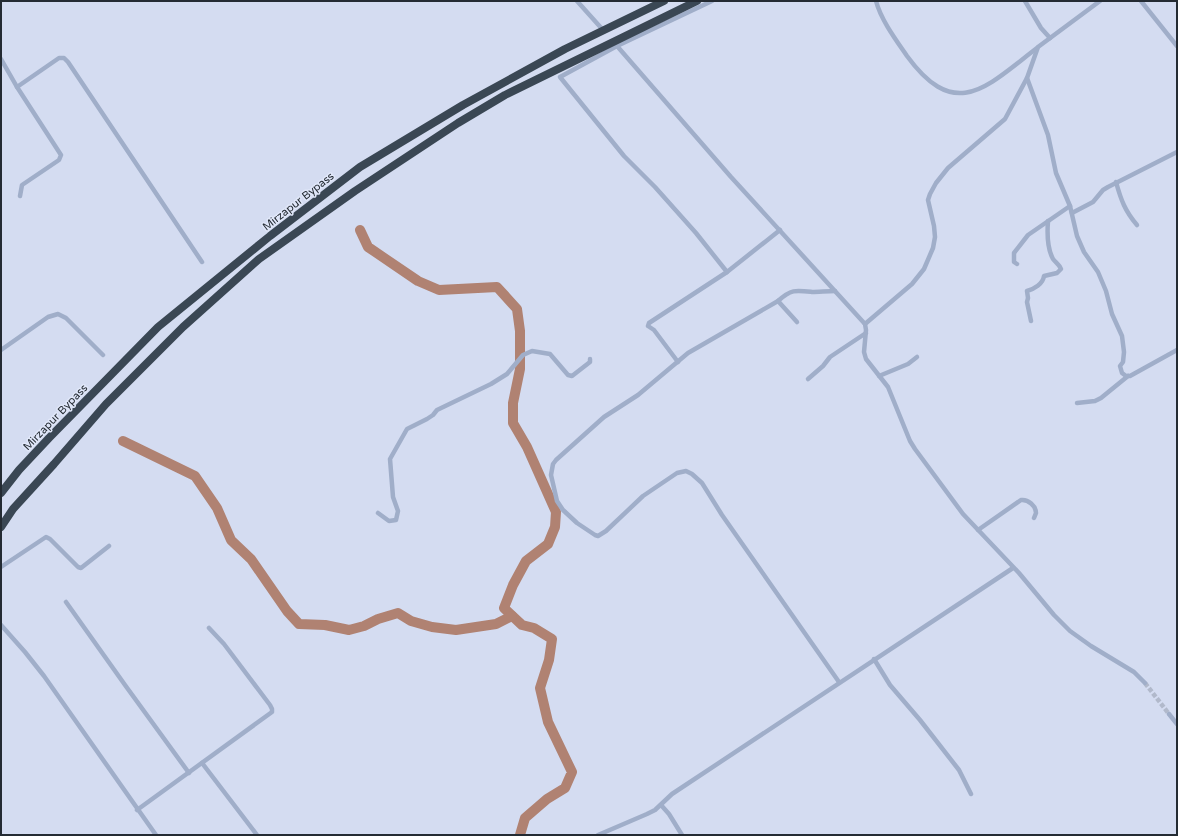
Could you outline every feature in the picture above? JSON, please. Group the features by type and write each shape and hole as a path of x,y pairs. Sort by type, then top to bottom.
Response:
{"highway":[{"name":"Mirzapur Bypass","path":"1,493 19,470 158,327 270,236 360,167 463,105 564,48 664,1"},
{"path":"1,527 13,509 106,404 183,327 259,259 355,191 505,94 697,1"}],"street":[{"path":"577,1 603,30"},
{"path":"712,1 617,46 560,77 624,156 656,187 696,233 727,272"},
{"path":"876,1 877,7 895,38 917,70 931,82 947,91 958,94 969,92 987,85 1100,1"},
{"path":"1025,1 1050,38"},
{"path":"1141,1 1177,46"},
{"path":"617,46 731,177 865,324 866,333 864,352 866,359 888,386 915,449 959,508 1070,631 1134,672 1145,683"},
{"path":"865,324 906,290 919,277 934,248 934,226 928,200 930,194 941,176 948,168 1005,119 1027,78 1038,47"},
{"path":"17,87 59,58 64,58 202,262"},
{"path":"1,59 17,87 61,155 59,160 22,185 20,196"},
{"path":"1027,78 1048,135 1059,182 1070,206 1080,245 1098,272 1106,291 1112,314 1122,336 1124,345 1123,362 1120,366 1124,374 1128,376"},
{"path":"1072,213 1093,202 1103,190 1116,182 1177,152"},
{"path":"1116,182 1128,215 1137,226"},
{"path":"1018,264 1014,262 1014,253 1023,240 1038,227 1070,206"},
{"path":"1031,321 1027,302 1027,291 1040,284 1044,280 1044,276 1057,273 1060,269 1059,265 1054,260 1049,247 1047,232 1048,221"},
{"path":"678,362 648,324 653,319 727,272 780,230"},
{"path":"835,291 813,292 797,290 791,292 688,353 638,395 604,417 556,460 553,464 551,476 557,500 568,516 591,533 598,536 606,531 643,496 677,473 686,471 692,474 702,483 722,515 839,682"},
{"path":"778,301 797,322"},
{"path":"1,350 48,317 58,314 66,318 103,355"},
{"path":"808,379 830,357 866,333"},
{"path":"1077,403 1095,401 1128,376 1177,350"},
{"path":"378,513 389,521 396,520 398,511 393,497 390,459 407,429 427,419 433,415 436,410 492,384 507,374 523,355 532,351 550,354 568,375 572,376 590,362 590,359"},
{"path":"879,376 902,367 917,357"},
{"path":"978,530 1021,500 1027,501 1034,507 1036,513 1034,518"},
{"path":"1,567 46,537 50,539 78,568 109,546"},
{"path":"598,835 648,814 661,805 672,794 1013,568"},
{"path":"66,602 189,773"},
{"path":"1,625 44,676 156,835"},
{"path":"137,810 269,715 272,711 270,705 224,644 209,628"},
{"path":"874,660 890,685 920,720 959,770 971,794"},
{"path":"1169,714 1177,724"},
{"path":"202,763 256,833 249,835"},
{"path":"661,805 669,814 682,835"}],"waterway":[{"path":"360,230 368,247 418,281 439,290 497,287 517,309 520,331 520,369 513,403 513,423 527,447 556,512 555,527 548,544 526,561 513,585 504,608 522,625 534,628 552,639 549,660 540,688 548,722 572,772 565,788 547,799 525,818 520,835"},
{"path":"123,441 195,476 217,508 231,540 251,559 287,611 299,624 325,625 349,630 398,613 411,621 432,627 456,630 496,624 512,616"}],"tunnel":[{"path":"1145,683 1169,714"}]}
